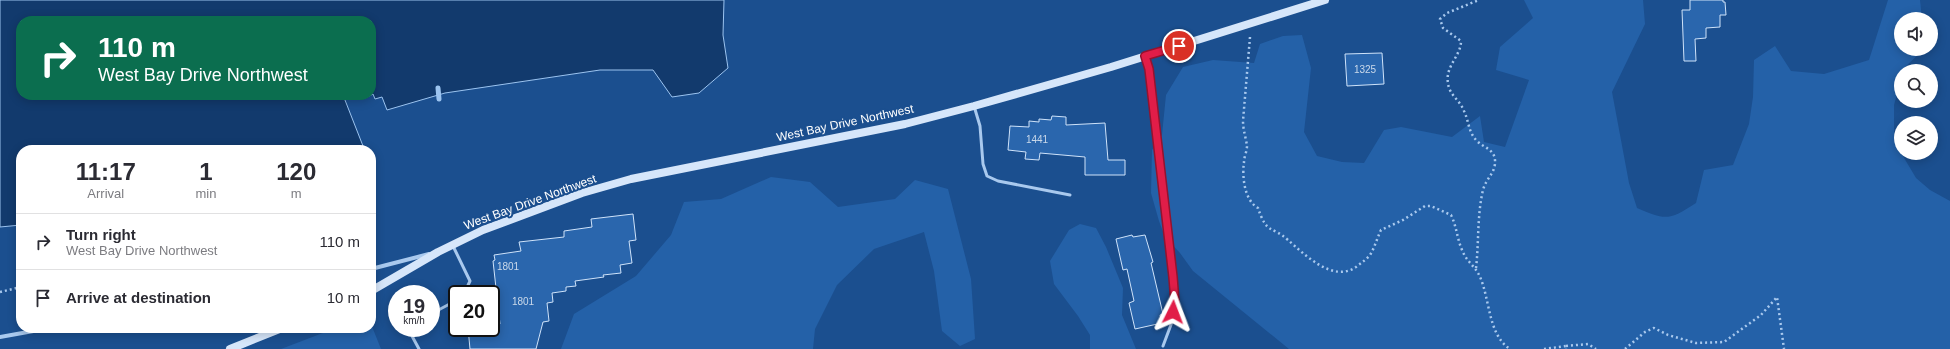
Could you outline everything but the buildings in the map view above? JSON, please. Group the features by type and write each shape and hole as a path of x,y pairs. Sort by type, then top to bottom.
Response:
{"street":[{"name":"West Bay Drive Northwest","path":"376,268 438,252 483,230 582,193 631,179 905,124 974,106 1145,56 1325,0"},
{"path":"376,288 438,252"},
{"path":"0,337 22,333"},
{"path":"230,349 270,333"}],"lane":[{"path":"1145,56 1149,69 1175,302 1172,322 1163,346"},
{"path":"974,106 980,126 983,164 987,176 998,181 1070,195"},
{"path":"453,244 470,281 468,285"},
{"path":"413,337 419,349"}],"path":[{"path":"1480,0 1446,13 1440,19 1443,28 1461,41 1461,48 1452,61 1449,70 1447,80 1449,88 1465,112 1468,126 1473,136 1494,153 1494,173 1484,188 1476,269 1485,291 1493,324 1500,338 1510,349"},
{"path":"1250,37 1243,121 1243,135 1247,147 1244,162 1244,179 1253,206 1258,208 1262,220 1267,228 1286,238 1324,269 1334,272 1343,272 1351,270 1369,256 1381,230 1403,220 1424,206 1431,206 1451,214 1456,224 1457,238 1468,263 1476,269"},
{"path":"0,292 16,288"},
{"path":"1625,349 1645,332 1654,328 1668,335 1696,343 1724,342 1761,315 1778,297 1784,349"},
{"path":"1544,349 1588,344 1596,349"}],"shaded area":[{"path":"0,0 724,0 723,35 728,68 699,93 672,97 653,70 600,70 445,93 387,110 382,97 376,99 376,16 16,16 16,100 345,100 363,145 16,145 16,225 0,227"},
{"path":"1524,0 1643,0 1645,24 1612,92 1629,183 1637,208 1655,215 1668,217 1680,213 1696,203 1704,170 1733,165 1749,124 1753,97 1754,60 1775,46 1791,71 1824,74 1869,60 1888,0 1920,0 1921,12 1894,12 1894,56 1917,56 1908,64 1894,64 1894,160 1905,160 1916,178 1930,190 1950,201 1950,349 1289,349 1193,271 1180,253 1165,237 1151,193 1152,150 1162,135 1166,95 1183,67 1213,60 1254,63 1260,44 1283,36 1302,35 1311,68 1304,132 1317,156 1342,162 1364,163 1384,130 1401,127 1452,137 1480,116 1484,142 1505,147 1529,80 1496,70 1500,47 1533,18"},
{"path":"771,177 810,182 838,207 895,199 915,180 948,189 971,279 975,339 960,346 942,331 934,271 924,232 874,249 837,285 815,329 813,349 561,349 574,314 636,276 671,235 684,202 721,199"},
{"path":"1080,224 1096,228 1106,247 1123,288 1122,315 1136,349 1090,349 1090,335 1054,284 1050,261 1069,230"},
{"path":"323,333 375,333 381,349 281,349"}],"waterway":[{"path":"438,88 439,99"}],"route":[{"path":"1173,312 1175,302 1173,277 1149,69 1145,56 1179,46"}]}
